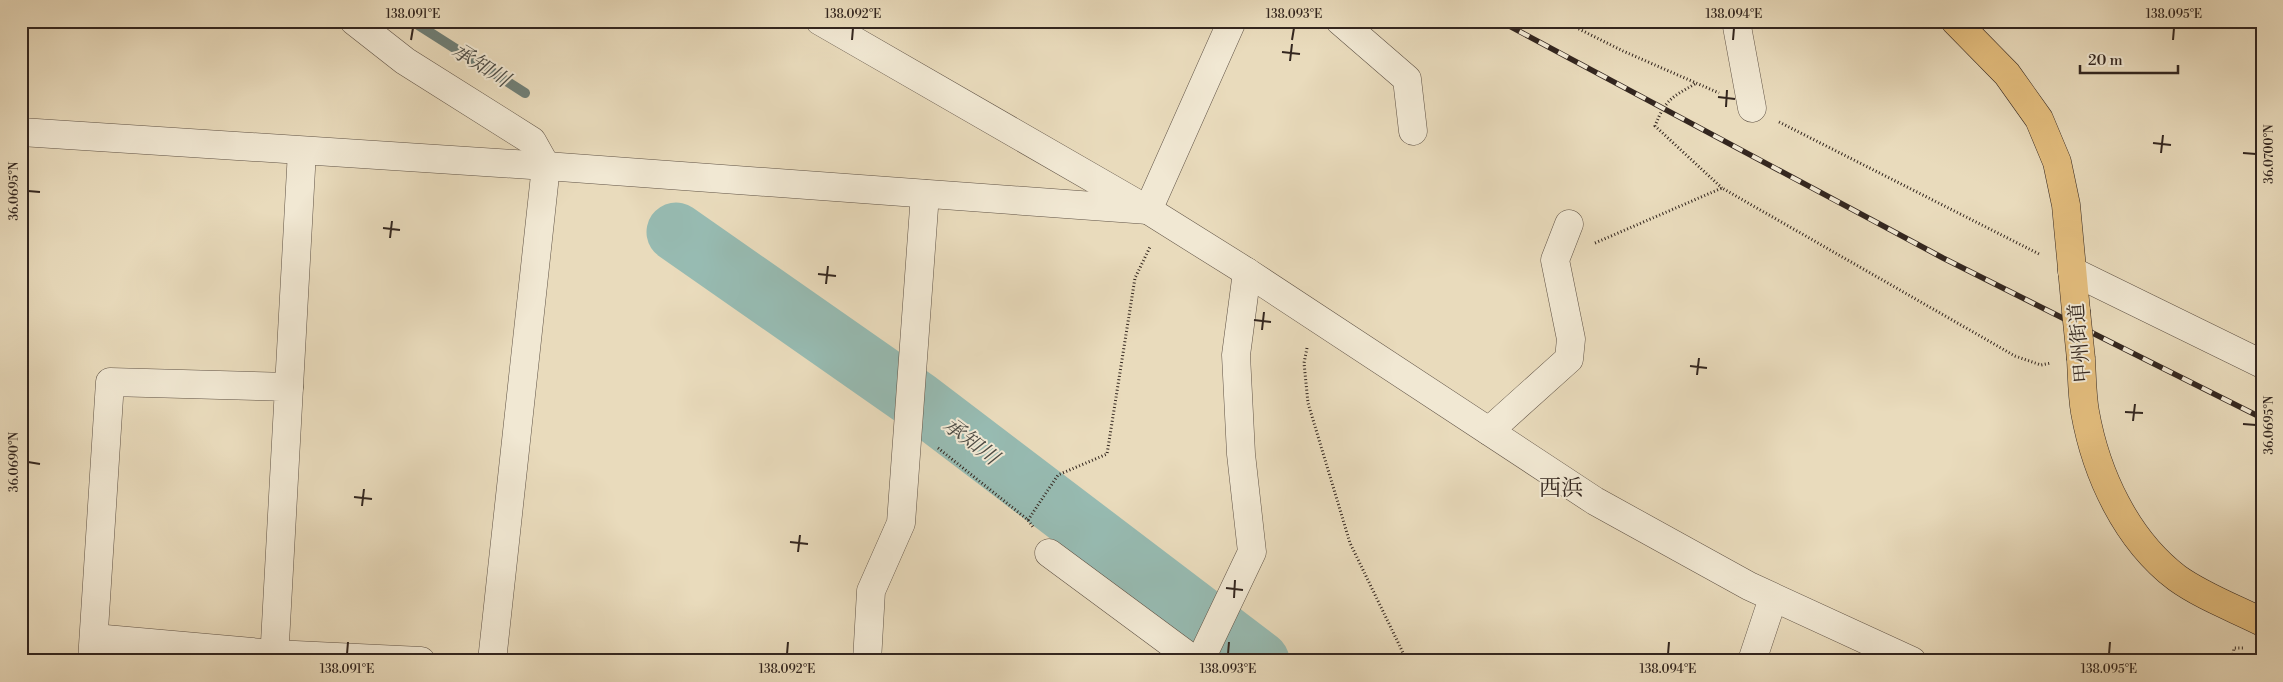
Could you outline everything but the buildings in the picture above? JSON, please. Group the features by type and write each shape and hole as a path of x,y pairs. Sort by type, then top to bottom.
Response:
{"highway":[{"name":"甲州街道","path":"1955,21 2007,74 2039,119 2057,162 2066,205 2085,412 2099,464 2117,508 2144,546 2177,578 2218,601 2262,622"}],"street":[{"path":"354,21 405,61 532,141 546,166 492,661"},
{"path":"820,21 1156,215 1247,272 1595,501 1749,586 1912,661"},
{"path":"1156,215 1232,21"},
{"path":"1340,21 1407,80 1414,131"},
{"path":"1736,21 1752,108"},
{"path":"21,132 546,166 925,194 1156,215"},
{"path":"274,657 302,150"},
{"path":"867,661 871,591 901,523 925,194"},
{"path":"1489,432 1569,359 1571,339 1555,260 1569,224"},
{"path":"2072,271 2262,364"},
{"path":"1049,553 1165,652 1200,656 1224,612 1252,552 1241,454 1236,355 1247,272"},
{"path":"289,387 110,382 93,649 421,661"},
{"path":"1752,661 1773,598"}],"path":[{"path":"1563,21 1623,51 1752,108 2072,271"},
{"path":"1696,83 1673,96 1662,108 1655,126 1722,188 2015,356 2041,365 2081,359"},
{"path":"1555,260 1722,188"},
{"path":"1028,520 1058,475 1107,454 1136,278 1156,215"},
{"path":"1313,315 1304,363 1308,403 1350,543 1406,661"},
{"path":"908,425 1028,520 1049,553"},
{"path":"2232,661 2234,648 2253,648"}],"waterway":[{"name":"承知川","path":"412,21 525,93"},
{"name":"承知川","path":"676,232 918,401 1260,661"}],"railway":[{"path":"1500,21 1943,258 2262,418"}],"district":[{"name":"西浜","path":"1561,487"}]}
